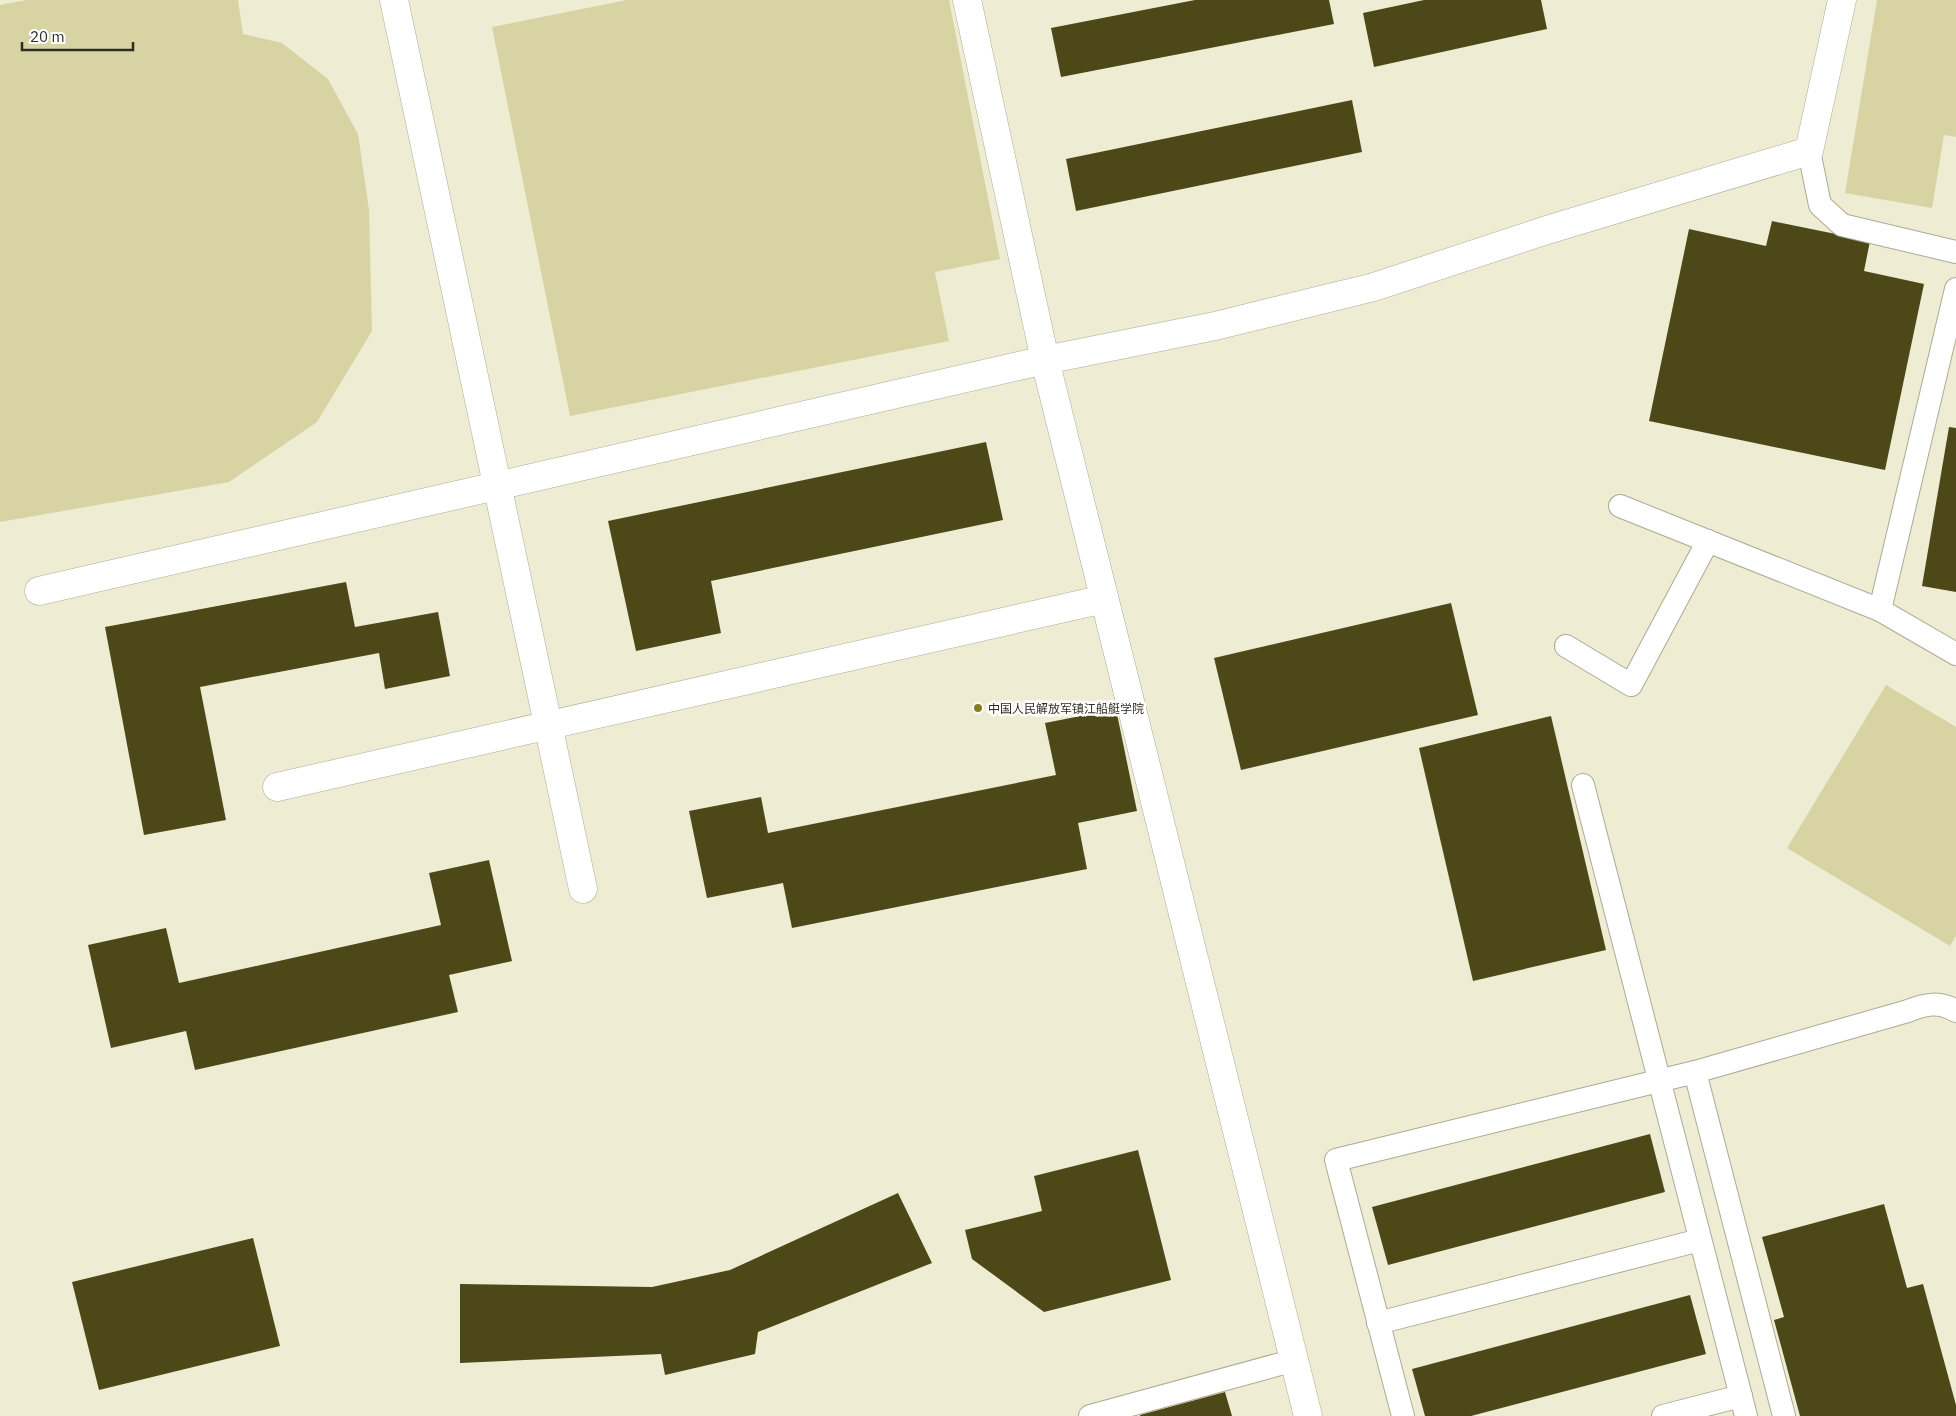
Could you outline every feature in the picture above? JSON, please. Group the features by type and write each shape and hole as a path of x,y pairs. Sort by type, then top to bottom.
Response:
{"street":[{"path":"394,0 583,889"},
{"path":"967,0 1045,360 1308,1416"},
{"path":"39,591 1045,360 1215,326 1374,287 1547,230 1809,151 1842,0"},
{"path":"277,787 1104,599"}],"lane":[{"path":"1809,151 1820,206 1842,225 1956,252"},
{"path":"1880,610 1956,289"},
{"path":"1620,506 1880,610 1956,654"},
{"path":"1566,646 1630,685 1708,541"},
{"path":"1582,785 1744,1406 1663,1416"},
{"path":"1403,1416 1336,1160 1695,1072 1899,1014 1926,1004 1946,1005 1956,1011"},
{"path":"1695,1072 1784,1416"},
{"path":"1378,1323 1700,1240"},
{"path":"1090,1416 1295,1360"}],"shaded area":[{"path":"27,0 238,0 243,34 282,43 328,79 358,134 369,210 372,331 317,422 229,482 0,522 0,5"},
{"path":"627,0 949,0 1000,259 935,272 949,341 570,416 492,27"},
{"path":"1877,0 1956,0 1956,137 1944,135 1932,208 1845,193"},
{"path":"1886,685 1956,727 1956,936 1950,946 1787,848"}],"building":[{"path":"1195,0 1329,0 1334,24 1061,77 1051,28"},
{"path":"1424,0 1541,0 1547,29 1374,67 1363,13"},
{"path":"1352,100 1362,152 1076,211 1066,159"},
{"path":"1772,221 1870,241 1864,271 1924,284 1885,470 1649,421 1689,229 1766,246"},
{"path":"1949,427 1956,428 1956,592 1922,586"},
{"path":"986,442 1003,520 711,581 721,633 636,651 608,521"},
{"path":"346,582 355,627 438,612 450,676 385,689 379,653 200,687 226,820 144,835 105,627"},
{"path":"1451,603 1478,715 1241,770 1214,658"},
{"path":"1116,709 1137,811 1078,823 1087,869 792,928 783,883 707,898 689,811 761,797 768,833 1056,775 1045,723"},
{"path":"1551,716 1606,950 1473,981 1419,748"},
{"path":"489,860 512,961 449,975 458,1012 195,1070 186,1031 111,1048 88,945 166,928 179,983 441,925 429,873"},
{"path":"1650,1134 1665,1192 1388,1265 1372,1207"},
{"path":"1138,1150 1171,1280 1044,1312 972,1259 965,1230 1042,1211 1034,1176"},
{"path":"898,1193 932,1263 758,1332 755,1354 665,1375 661,1354 460,1363 460,1284 652,1287 730,1270"},
{"path":"1884,1204 1907,1288 1923,1284 1956,1405 1956,1416 1800,1416 1774,1320 1784,1317 1762,1237"},
{"path":"253,1238 280,1346 99,1390 72,1282"},
{"path":"1690,1295 1706,1354 1471,1416 1425,1416 1412,1369"},
{"path":"1225,1392 1232,1416 1140,1416 1140,1415"}],"place":[{"name":"中国人民解放军镇江船艇学院","path":"978,708"}]}
